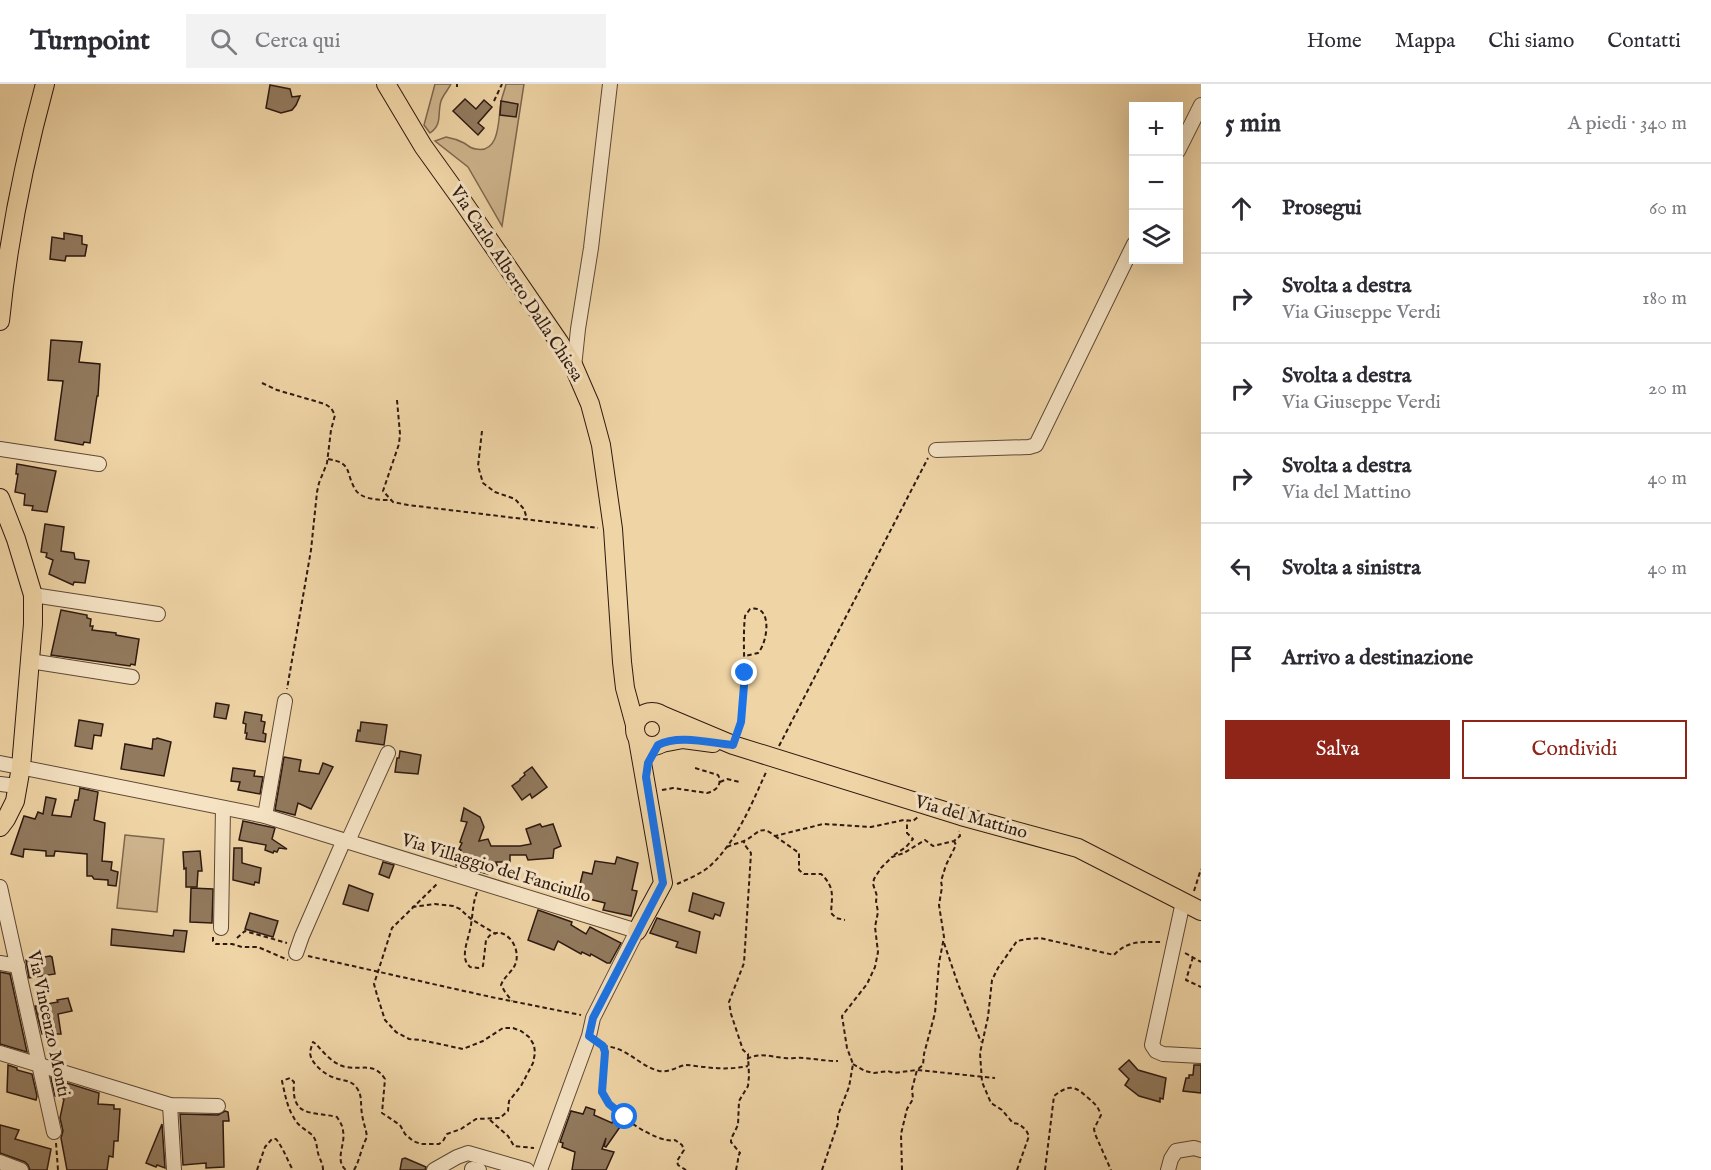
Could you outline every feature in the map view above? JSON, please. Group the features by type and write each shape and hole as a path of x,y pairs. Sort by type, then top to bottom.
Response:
{"main road":[{"path":"0,321 4,283 23,176 45,84"},
{"name":"Via Carlo Alberto Dalla Chiesa","path":"386,84 423,146 468,208 574,367 590,404 601,445 613,530 623,678 670,883"},
{"path":"0,498 16,539 33,595 33,624 21,767 9,785 15,801 0,827"},
{"path":"623,678 636,696 659,714 669,727 666,738 648,763 647,785"},
{"path":"659,714 644,713 640,716 636,733 647,746 660,744"},
{"name":"Via del Mattino","path":"659,714 733,745 961,816 1078,848 1191,906"},
{"name":"Via del Mattino","path":"660,744 683,739 733,745"},
{"path":"638,931 670,883"}],"street":[{"path":"574,367 591,248 610,84"},
{"path":"1183,143 1201,105"},
{"path":"936,450 1029,447 1036,444 1129,254"},
{"path":"0,449 99,464"},
{"path":"33,595 158,614"},
{"path":"30,661 132,676"},
{"path":"265,816 285,701"},
{"path":"297,950 388,753"},
{"name":"Via Villaggio del Fanciullo","path":"0,763 265,816 638,931"},
{"path":"217,933 223,808"},
{"name":"Via Vincenzo Monti","path":"0,887 54,1132"},
{"path":"1191,906 1173,946 1152,1045 1156,1051 1163,1054 1201,1056"},
{"path":"540,1170 589,1036 593,1018 638,931"},
{"path":"0,963 18,966"},
{"path":"0,1053 170,1105 218,1106"},
{"path":"170,1105 174,1170"},
{"path":"1168,1170 1176,1151 1194,1148 1201,1150"},
{"path":"434,1170 468,1153 527,1170"},
{"path":"0,1162 21,1170"},
{"path":"472,1170 478,1170"}],"path":[{"path":"494,102 502,84"},
{"path":"262,383 277,390 325,404 335,415 328,459 316,492 311,550 285,701"},
{"path":"391,500 383,491 399,444 397,400"},
{"path":"482,431 478,466 483,483 495,492 514,499 524,509 527,519"},
{"path":"670,883 691,878 708,867 727,847 920,472 936,450"},
{"path":"328,459 339,461 345,466 356,491 375,500 391,500 408,505 613,530"},
{"path":"733,745 741,722 745,616 750,609 758,608 765,617 764,643 758,653 745,656"},
{"path":"695,768 718,775 720,782"},
{"path":"647,785 707,793 727,779 740,782"},
{"path":"775,836 823,824 871,827 904,820 913,821 919,817"},
{"path":"822,1170 849,1087 853,1064 847,1048 842,1016 867,984 875,967 878,952 875,927 878,912 877,896 873,884 881,868 912,839 907,832 907,821"},
{"path":"892,857 925,840 933,846 954,841 960,836 958,826"},
{"path":"727,847 744,841 760,830 768,830 799,853 799,870 804,874 821,874 827,880 832,889 831,913 836,918 845,920"},
{"path":"736,1170 740,1153 730,1139 738,1125 739,1101 748,1086 749,1076 748,1054 743,1050 729,1002 744,963 750,853 744,841"},
{"path":"954,841 956,845 942,874 939,900 941,927 958,984 981,1042"},
{"path":"1191,906 1201,869"},
{"path":"354,1170 367,1137 362,1117 362,1099 353,1083 334,1078 320,1069 310,1053 313,1042 335,1063 345,1067 373,1068 381,1072 385,1079 382,1113 400,1125 413,1141 421,1144 439,1144 447,1134 476,1119 500,1118 508,1111 508,1101 521,1086 533,1064 534,1045 529,1037 513,1028 503,1028 463,1049 409,1039 396,1032 384,1020 375,984 392,928 438,883 442,872"},
{"path":"485,885 476,895 465,957 470,967 478,968 483,966 486,940 491,934 501,933 511,940 516,949 517,962 501,985 512,1001"},
{"path":"412,907 435,904 453,906 496,934"},
{"path":"237,938 245,931 297,950 593,1018"},
{"path":"217,933 213,941 216,944 258,947 285,960 291,958 297,950"},
{"path":"1017,1170 1029,1137 1026,1130 1019,1124 1013,1123 1002,1110 991,1103 981,1076 981,1042 988,1017 992,980 998,968 1017,941 1040,938 1114,955 1122,946 1132,943 1163,942 1173,946"},
{"path":"902,1170 901,1134 907,1109 913,1099 912,1089 917,1070 923,1065 934,1013 939,963 944,942"},
{"path":"1201,962 1193,957 1186,980 1201,987"},
{"path":"589,1036 603,1046 611,1046 630,1053 641,1063 661,1071 678,1069 685,1065 718,1069 748,1066"},
{"path":"603,1046 605,1052 602,1092 609,1104 631,1124 667,1141 675,1140 682,1145 684,1150 677,1161 678,1166 686,1170"},
{"path":"747,1059 761,1055 838,1061"},
{"path":"853,1064 864,1071 874,1072 894,1073 917,1070 995,1078"},
{"path":"323,1170 314,1136 294,1120 282,1081 285,1079 290,1078 294,1082 293,1096 298,1106 306,1112 337,1117 343,1127 344,1138 340,1160 342,1167 346,1170"},
{"path":"1045,1170 1054,1096 1063,1089 1073,1087 1095,1102 1099,1110 1101,1115 1094,1129 1095,1134 1111,1170"},
{"path":"490,1120 508,1136 513,1146 548,1151"},
{"path":"54,1132 58,1170"},
{"path":"257,1170 265,1147 272,1139 276,1139 284,1148 294,1170"}],"shaded area":[{"path":"435,84 451,84 441,101 437,126 430,133 424,125"},
{"path":"506,84 524,84 502,226 468,167 435,141 446,137 460,141 474,149 484,149 490,146 497,133"},
{"path":"125,835 164,839 157,912 117,908"}],"building":[{"path":"270,85 290,89 292,97 300,96 292,110 281,113 266,108"},
{"path":"465,99 476,109 484,100 492,107 478,123 484,128 478,135 453,111"},
{"path":"501,101 518,104 516,117 500,115"},
{"path":"64,233 82,236 82,244 87,245 85,256 66,256 65,261 50,259 52,237 64,239"},
{"path":"51,340 82,342 79,362 100,364 98,396 90,443 84,442 83,445 55,440 63,381 48,380"},
{"path":"17,464 56,471 47,512 32,510 33,506 24,505 25,494 15,492"},
{"path":"45,524 64,527 61,551 74,553 75,559 89,561 85,583 74,582 73,585 49,574 53,560 46,557 47,553 41,552"},
{"path":"61,610 87,615 87,618 91,619 92,630 139,639 135,665 51,655"},
{"path":"216,703 229,705 226,719 214,717"},
{"path":"245,712 262,715 261,721 265,722 263,733 266,734 265,742 246,739 246,724 243,723"},
{"path":"79,720 103,724 101,736 94,735 92,749 75,746"},
{"path":"361,722 387,725 384,745 356,741"},
{"path":"153,739 171,742 164,776 121,769 125,744 152,749"},
{"path":"400,751 421,755 418,774 395,772"},
{"path":"284,757 301,760 299,771 319,774 323,763 333,767 311,809 298,803 295,815 275,810"},
{"path":"532,767 547,787 532,798 530,794 522,800 512,786"},
{"path":"233,768 255,771 254,776 263,777 260,794 238,790 240,782 231,781"},
{"path":"80,788 98,792 94,820 105,823 102,861 112,862 111,870 118,872 116,886 108,885 108,880 87,876 87,854 55,851 54,856 46,856 46,851 24,849 23,857 11,854 24,816 35,819 38,812 43,814 46,797 56,799 52,815 71,817"},
{"path":"464,808 480,817 484,827 479,841 488,839 491,846 531,844 526,829 540,824 542,827 553,824 561,846 554,849 553,858 528,860 526,855 510,855 510,862 496,862 500,873 489,870 488,874 456,865 461,850 459,849 462,843 460,842 467,822 461,821"},
{"path":"243,821 275,828 272,839 287,849 279,848 273,853 265,850 266,845 239,840"},
{"path":"234,848 242,848 242,863 261,868 259,883 255,882 254,885 233,880"},
{"path":"200,851 202,871 198,871 197,887 186,887 183,852"},
{"path":"617,857 638,863 632,890 637,891 631,916 603,910 605,903 577,896 583,872 592,874 595,861 615,864"},
{"path":"383,862 394,865 389,878 379,874"},
{"path":"349,885 373,894 368,911 343,904"},
{"path":"191,888 213,889 212,923 190,922"},
{"path":"693,893 724,903 720,916 715,914 713,919 689,911"},
{"path":"538,910 572,922 571,925 586,934 590,927 621,943 610,963 591,954 590,956 582,952 581,954 558,941 554,950 528,940"},
{"path":"250,913 278,921 273,937 245,929"},
{"path":"657,918 700,932 696,953 676,947 678,942 650,933"},
{"path":"112,929 173,936 174,930 187,931 184,952 111,945"},
{"path":"50,956 55,974 29,978 26,960"},
{"path":"0,972 10,974 27,1052 0,1044"},
{"path":"68,998 72,1011 58,1014 61,1034 42,1034 35,1006"},
{"path":"1129,1060 1138,1070 1166,1078 1163,1099 1160,1098 1160,1102 1139,1096 1125,1085 1129,1079 1119,1069"},
{"path":"8,1065 32,1074 36,1100 7,1092"},
{"path":"1194,1065 1201,1065 1201,1093 1183,1091 1186,1078 1193,1075"},
{"path":"51,1078 99,1093 98,1104 114,1105 114,1109 120,1109 118,1141 114,1141 113,1157 109,1156 107,1170 67,1170 60,1118 64,1099 55,1096"},
{"path":"586,1107 595,1110 594,1115 612,1123 614,1117 622,1124 606,1147 604,1146 606,1138 602,1149 614,1152 606,1170 572,1170 575,1152 562,1147 563,1143 560,1142 571,1111 583,1114"},
{"path":"225,1111 228,1112 229,1121 223,1121 224,1167 206,1168 206,1163 183,1165 180,1114 218,1115"},
{"path":"162,1124 165,1168 146,1163"},
{"path":"0,1125 19,1130 15,1139 51,1149 47,1170 30,1170 25,1162 0,1153"},
{"path":"405,1158 426,1167 425,1170 400,1170 402,1159"}],"route":[{"path":"625,1117 609,1104 602,1092 605,1052 603,1046 589,1036 593,1018 663,883 646,777 648,763 658,745 663,742 683,739 733,745 741,722 745,673"}]}
